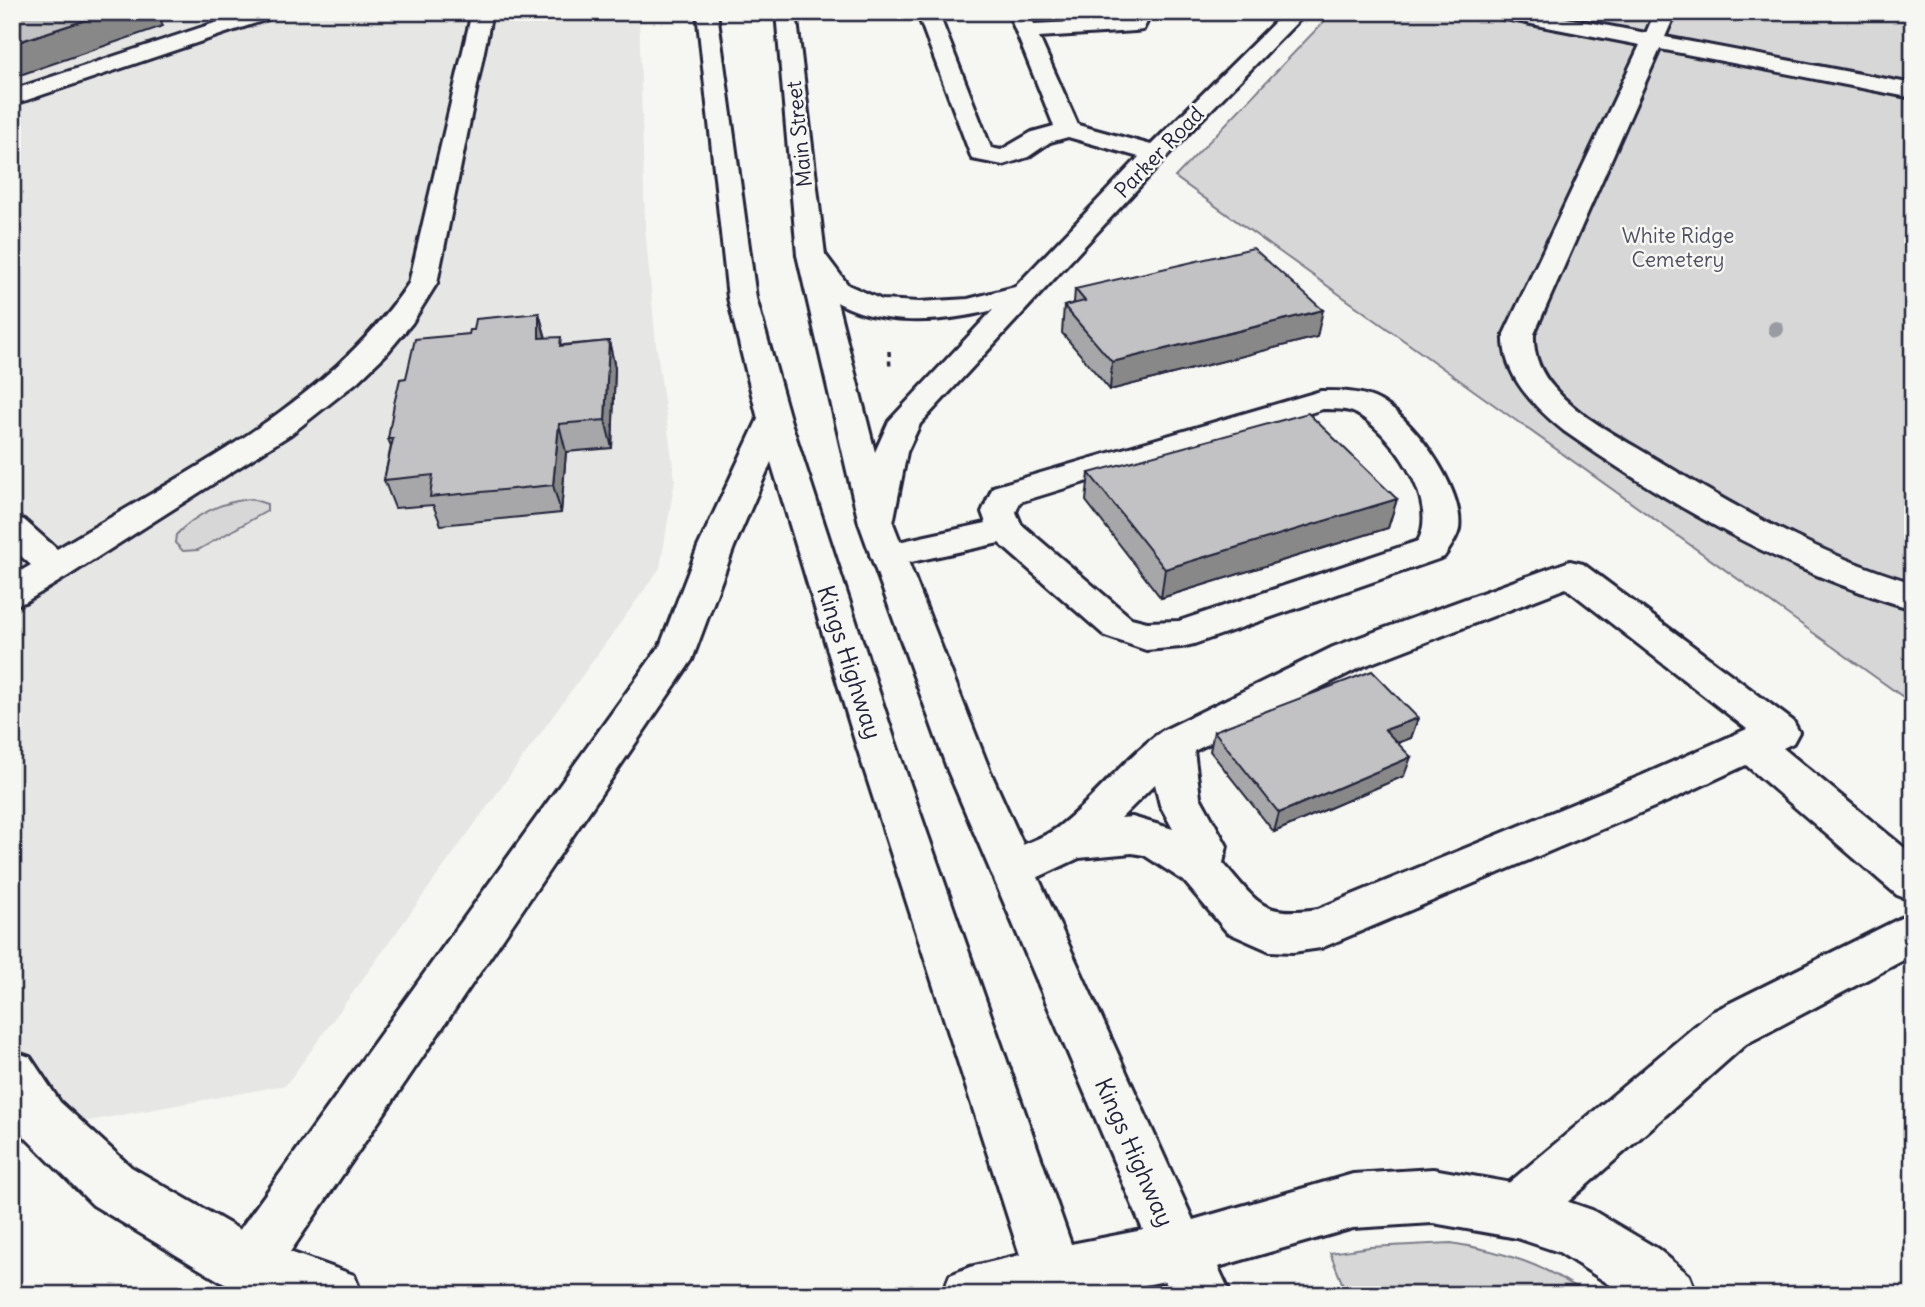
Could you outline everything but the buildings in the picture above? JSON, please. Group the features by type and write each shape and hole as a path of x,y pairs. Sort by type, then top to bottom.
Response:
{"main road":[{"path":"12,593 240,453 294,416 353,367 411,305 423,283 482,12"},
{"name":"Kings Highway","path":"707,12 742,298 774,419 875,741 1059,1285"},
{"name":"Main Street","path":"786,12 811,255"},
{"path":"927,12 981,154 1003,158 1019,152 1041,137 1068,130 1156,154"},
{"path":"1068,130 1023,22 1135,24 1142,12"},
{"name":"Parker Road","path":"882,539 891,452 905,421 1156,154 1297,12"},
{"path":"1500,12 1913,91"},
{"path":"1665,12 1519,334 1517,348 1525,370 1544,396 1560,411 1652,472 1815,562 1872,586 1913,596"},
{"path":"12,98 261,15"},
{"path":"811,255 838,291 877,308 919,311 968,308 1023,294"},
{"name":"Kings Highway","path":"811,255 882,539 969,771 1191,1273"},
{"path":"882,539 1006,530 1118,627 1146,636 1181,634 1431,549 1441,529 1441,511 1430,479 1401,434 1367,405 1343,400 1321,400 1005,495 999,512 1006,530"},
{"path":"248,1266 678,650 716,547 774,419"},
{"path":"12,528 55,567"},
{"path":"1013,871 1072,841 1154,758 1171,746 1347,657 1570,573 1779,732 1658,787 1321,928 1293,932 1270,931 1242,918 1200,868 1155,840 1119,835 1072,841"},
{"path":"1751,744 1913,882"},
{"path":"1171,746 1177,756 1174,777 1177,791 1205,846 1200,868"},
{"path":"1517,1211 1729,1028 1913,933"},
{"path":"12,1074 42,1119 112,1186 248,1266 334,1295"},
{"path":"970,1295 1191,1273 1353,1201 1433,1196 1517,1211 1573,1229 1638,1269 1669,1295"}],"path":[{"path":"888,350 890,381"}],"shaded area":[{"path":"12,12 639,12 645,227 656,344 675,480 660,568 286,1085 12,1135"}],"green space":[{"name":"White Ridge Cemetery","path":"1333,12 1913,12 1913,704 1175,177"},
{"path":"251,499 267,504 267,511 198,550 183,551 175,543 176,535 201,515 220,506"},
{"path":"1451,1243 1488,1250 1540,1267 1588,1295 1347,1295 1330,1253 1370,1247"}]}
